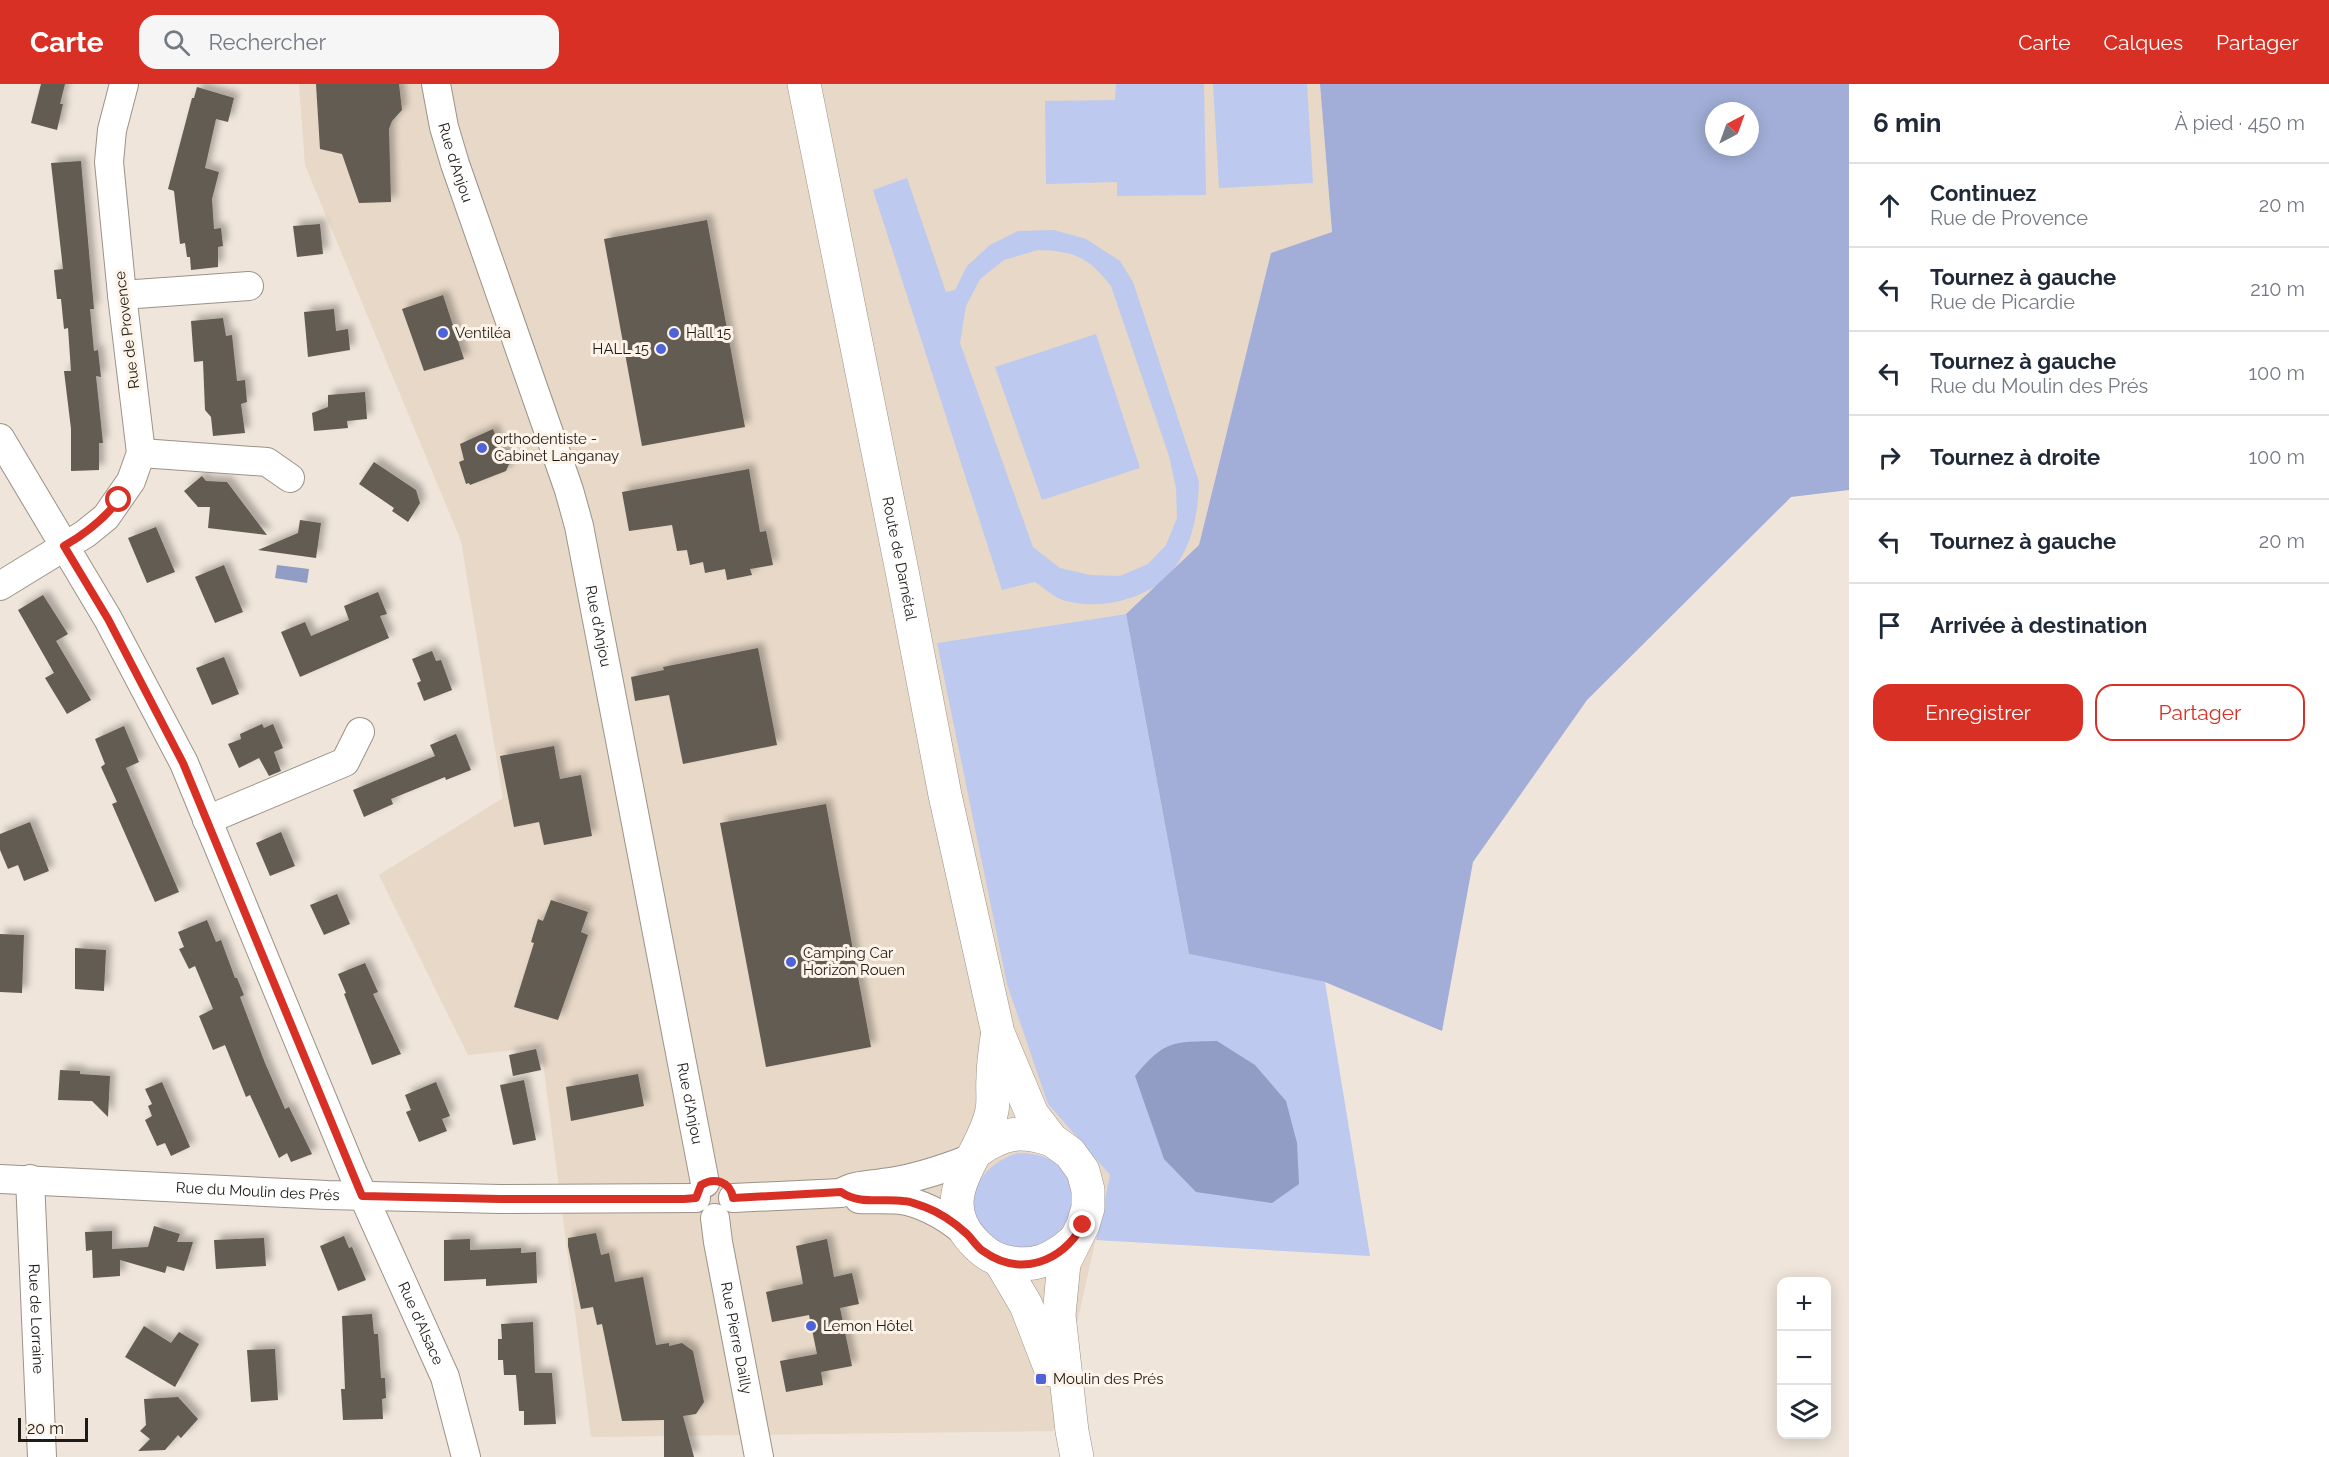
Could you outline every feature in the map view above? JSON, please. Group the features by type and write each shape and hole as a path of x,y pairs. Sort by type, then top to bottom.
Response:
{"main road":[{"name":"Route de Darnétal","path":"804,84 903,571 945,795 998,1033"},
{"path":"998,1033 1032,1114 1052,1140 1070,1153 1083,1171 1088,1190 1088,1208 1083,1225 1064,1263 1059,1315 1074,1444"},
{"path":"998,1033 992,1112 986,1135 966,1165 957,1190 959,1213 968,1235 981,1250 1000,1261 1033,1264 1057,1255 1074,1241"},
{"path":"975,1154 993,1140 1011,1134 1031,1134 1052,1140"},
{"path":"1000,1261 1015,1283 1037,1330 1074,1444"}],"street":[{"name":"Rue de Provence","path":"0,586 85,534 106,517 131,481 141,453 109,162 112,130 124,84"},
{"name":"Rue d'Anjou","path":"436,84 444,127 455,164 569,490 579,526 712,1199"},
{"path":"122,295 249,286"},
{"name":"Rue d'Alsace","path":"0,438 144,684 183,763 362,1196 445,1377 466,1457"},
{"path":"141,453 267,462 290,478"},
{"path":"207,820 345,762 360,732"},
{"path":"968,1235 952,1221 930,1209 905,1201 850,1199 841,1192 848,1188 882,1183 948,1167 975,1154"},
{"name":"Rue du Moulin des Prés","path":"0,1179 362,1196 500,1199 712,1199 841,1192"},
{"name":"Rue de Lorraine","path":"30,1179 42,1457"},
{"name":"Rue Pierre Dailly","path":"712,1199 718,1242 759,1457"}],"shaded area":[{"path":"299,84 1320,84 1332,232 1271,253 1199,545 1126,614 937,643 1048,1104 1110,1175 1053,1431 591,1437 541,1047 468,1055 379,875 503,798 461,541 305,165"},
{"path":"1116,84 1204,84 1206,195 1117,196 1117,182 1046,184 1045,101 1115,100"},
{"path":"1213,84 1307,84 1313,183 1219,188"},
{"path":"1320,84 1849,84 1849,490 1791,497 1587,700 1473,862 1442,1031 1325,982 1189,954 1126,614 1199,545 1271,253 1332,232"},
{"path":"907,178 946,292 955,290 967,266 990,245 1018,231 1054,230 1086,239 1120,261 1133,282 1199,482 1196,517 1190,539 1173,570 1151,589 1136,596 1104,604 1087,604 1058,598 1035,582 1002,590 873,190","holes":["1038,250 1062,252 1080,258 1095,268 1111,286 1169,456 1176,488 1177,518 1166,545 1148,564 1120,576 1090,575 1060,568 1033,547 960,343 966,306 980,279 1004,260"]},
{"path":"1096,334 1140,468 1042,500 995,367"},
{"path":"277,565 309,569 307,583 275,578"},
{"path":"1126,614 1189,954 1325,982 1370,1256 1096,1240 1110,1175 1048,1104 1007,984 937,643"},
{"path":"1217,1041 1255,1065 1286,1101 1297,1143 1299,1184 1272,1203 1196,1192 1164,1159 1135,1076 1154,1055 1170,1045"},
{"path":"1018,1153 1034,1154 1055,1162 1067,1173 1073,1184 1076,1214 1046,1251 997,1247 977,1221 974,1198 982,1178 997,1163"}],"building":[{"path":"41,84 65,84 57,130 31,123"},
{"path":"316,84 399,84 402,110 392,121 389,129 391,202 359,203 342,154 320,149"},
{"path":"197,87 234,98 228,122 216,119 205,168 219,172 212,199 214,229 221,228 223,246 218,247 218,267 191,270 190,257 187,257 185,243 180,244 174,191 168,189 192,98 194,98"},
{"path":"81,161 94,309 90,309 94,351 98,350 101,377 96,376 103,443 99,443 99,470 71,471 71,429 64,371 71,371 68,328 64,329 61,299 57,299 54,270 63,269 51,163"},
{"name":"Hall 15","path":"707,220 745,427 642,446 604,239"},
{"path":"320,224 323,254 297,257 293,226"},
{"path":"443,295 464,359 424,371 402,309"},
{"path":"334,309 336,331 348,329 350,350 308,357 304,312"},
{"path":"223,318 226,336 232,335 237,381 245,380 247,402 241,404 245,433 213,436 211,417 205,410 203,361 194,362 191,321"},
{"path":"365,392 367,419 347,421 348,428 314,431 312,413 328,407 328,395"},
{"name":"orthodentiste - Cabinet Langanay","path":"493,429 501,451 506,450 510,462 506,471 470,485 466,484 459,462 464,460 460,444"},
{"path":"374,462 416,490 420,503 408,522 392,511 394,508 359,484"},
{"path":"749,469 760,532 766,531 773,565 750,569 752,575 727,580 725,569 705,573 703,562 690,565 687,550 677,551 672,525 629,531 622,492"},
{"path":"202,476 206,481 227,482 267,535 208,528 210,507 198,507 184,491"},
{"path":"300,520 321,523 316,558 258,550 298,533"},
{"path":"156,527 175,572 147,583 128,538"},
{"path":"224,565 243,612 215,623 195,577"},
{"path":"378,592 387,614 380,616 389,638 300,677 281,632 305,622 311,636 349,620 344,606"},
{"path":"43,595 68,634 56,641 91,700 67,714 45,678 54,673 18,610"},
{"path":"758,648 777,745 683,764 669,695 635,701 631,677 664,670 663,667"},
{"path":"432,651 436,661 441,660 452,690 424,701 417,683 421,681 412,659"},
{"path":"224,657 239,694 212,705 196,668"},
{"path":"262,724 264,728 273,724 283,748 274,752 281,771 269,776 259,758 239,768 228,744 241,739 240,734"},
{"path":"124,726 139,762 126,768 179,892 155,902 112,804 117,802 101,767 105,764 95,739"},
{"path":"456,734 471,770 446,780 445,777 391,799 393,804 364,817 353,790 435,756 430,745"},
{"path":"554,746 560,779 581,775 592,836 544,845 539,822 514,827 500,756"},
{"path":"826,804 871,1047 766,1067 720,823"},
{"path":"30,822 49,871 24,881 18,865 8,869 0,850 0,834"},
{"path":"281,832 295,866 270,876 256,843"},
{"path":"337,894 350,924 324,935 310,905"},
{"path":"551,900 588,912 581,932 588,935 558,1020 514,1007 534,943 531,942 538,919 543,921"},
{"path":"207,920 216,942 221,940 235,978 237,978 244,995 240,997 285,1109 289,1107 312,1154 291,1162 287,1153 279,1158 250,1095 246,1097 225,1045 213,1050 199,1016 213,1009 195,966 189,969 179,949 184,947 178,932"},
{"path":"0,934 24,935 22,993 0,992"},
{"path":"75,948 106,950 104,991 75,989"},
{"path":"365,963 378,992 373,994 401,1054 372,1065 338,974"},
{"path":"536,1049 541,1070 513,1076 509,1055"},
{"path":"60,1070 110,1076 108,1117 92,1101 58,1100"},
{"path":"638,1074 644,1106 571,1121 566,1087"},
{"path":"524,1080 536,1140 513,1145 500,1085"},
{"path":"162,1082 190,1147 171,1156 165,1143 157,1146 145,1120 152,1116 148,1106 152,1104 145,1089"},
{"path":"436,1082 450,1116 442,1119 447,1131 419,1142 406,1112 411,1110 405,1095"},
{"path":"154,1226 180,1234 177,1242 193,1242 184,1271 167,1266 165,1273 120,1260 120,1276 93,1278 92,1250 86,1251 85,1232 112,1231 112,1249 148,1247"},
{"path":"596,1233 601,1255 609,1253 615,1282 643,1277 656,1345 669,1343 669,1346 682,1343 693,1351 704,1402 696,1414 683,1416 694,1457 664,1457 664,1420 622,1421 602,1324 597,1325 593,1307 581,1309 568,1246 568,1238"},
{"path":"344,1236 349,1248 352,1247 366,1280 338,1291 320,1246"},
{"path":"264,1238 266,1266 216,1269 214,1240"},
{"path":"470,1239 470,1250 521,1248 521,1253 536,1252 537,1283 486,1286 486,1279 444,1281 444,1240"},
{"path":"827,1239 834,1277 852,1273 859,1304 840,1308 852,1366 821,1372 823,1385 786,1392 780,1361 817,1354 809,1315 772,1322 766,1292 803,1284 796,1246"},
{"path":"372,1314 374,1334 378,1334 381,1378 385,1378 386,1398 382,1399 383,1419 343,1420 341,1389 345,1389 342,1316"},
{"path":"533,1322 535,1373 552,1373 556,1424 524,1425 524,1411 519,1411 516,1375 504,1375 503,1360 498,1360 498,1339 502,1339 501,1324"},
{"path":"144,1326 171,1343 179,1332 199,1344 175,1387 125,1357"},
{"path":"275,1349 278,1400 251,1402 247,1350"},
{"path":"178,1397 198,1419 181,1438 178,1435 165,1450 138,1451 150,1439 140,1431 146,1425 144,1399"}],"place":[{"name":"Ventiléa","path":"443,333"},
{"name":"Hall 15","path":"674,333"},
{"name":"HALL 15","path":"661,349"},
{"name":"orthodentiste - Cabinet Langanay","path":"482,448"},
{"name":"Camping Car Horizon Rouen","path":"791,962"},
{"name":"Lemon Hôtel","path":"811,1326"},
{"name":"Moulin des Prés","path":"1041,1379"}],"route":[{"path":"119,500 106,517 85,534 64,546 144,684 183,763 362,1196 669,1200 696,1198 701,1185 712,1180 729,1187 733,1198 841,1192 850,1199 905,1201 930,1209 952,1221 981,1250 1000,1261 1018,1264 1033,1264 1057,1255 1074,1241 1083,1225"}]}
